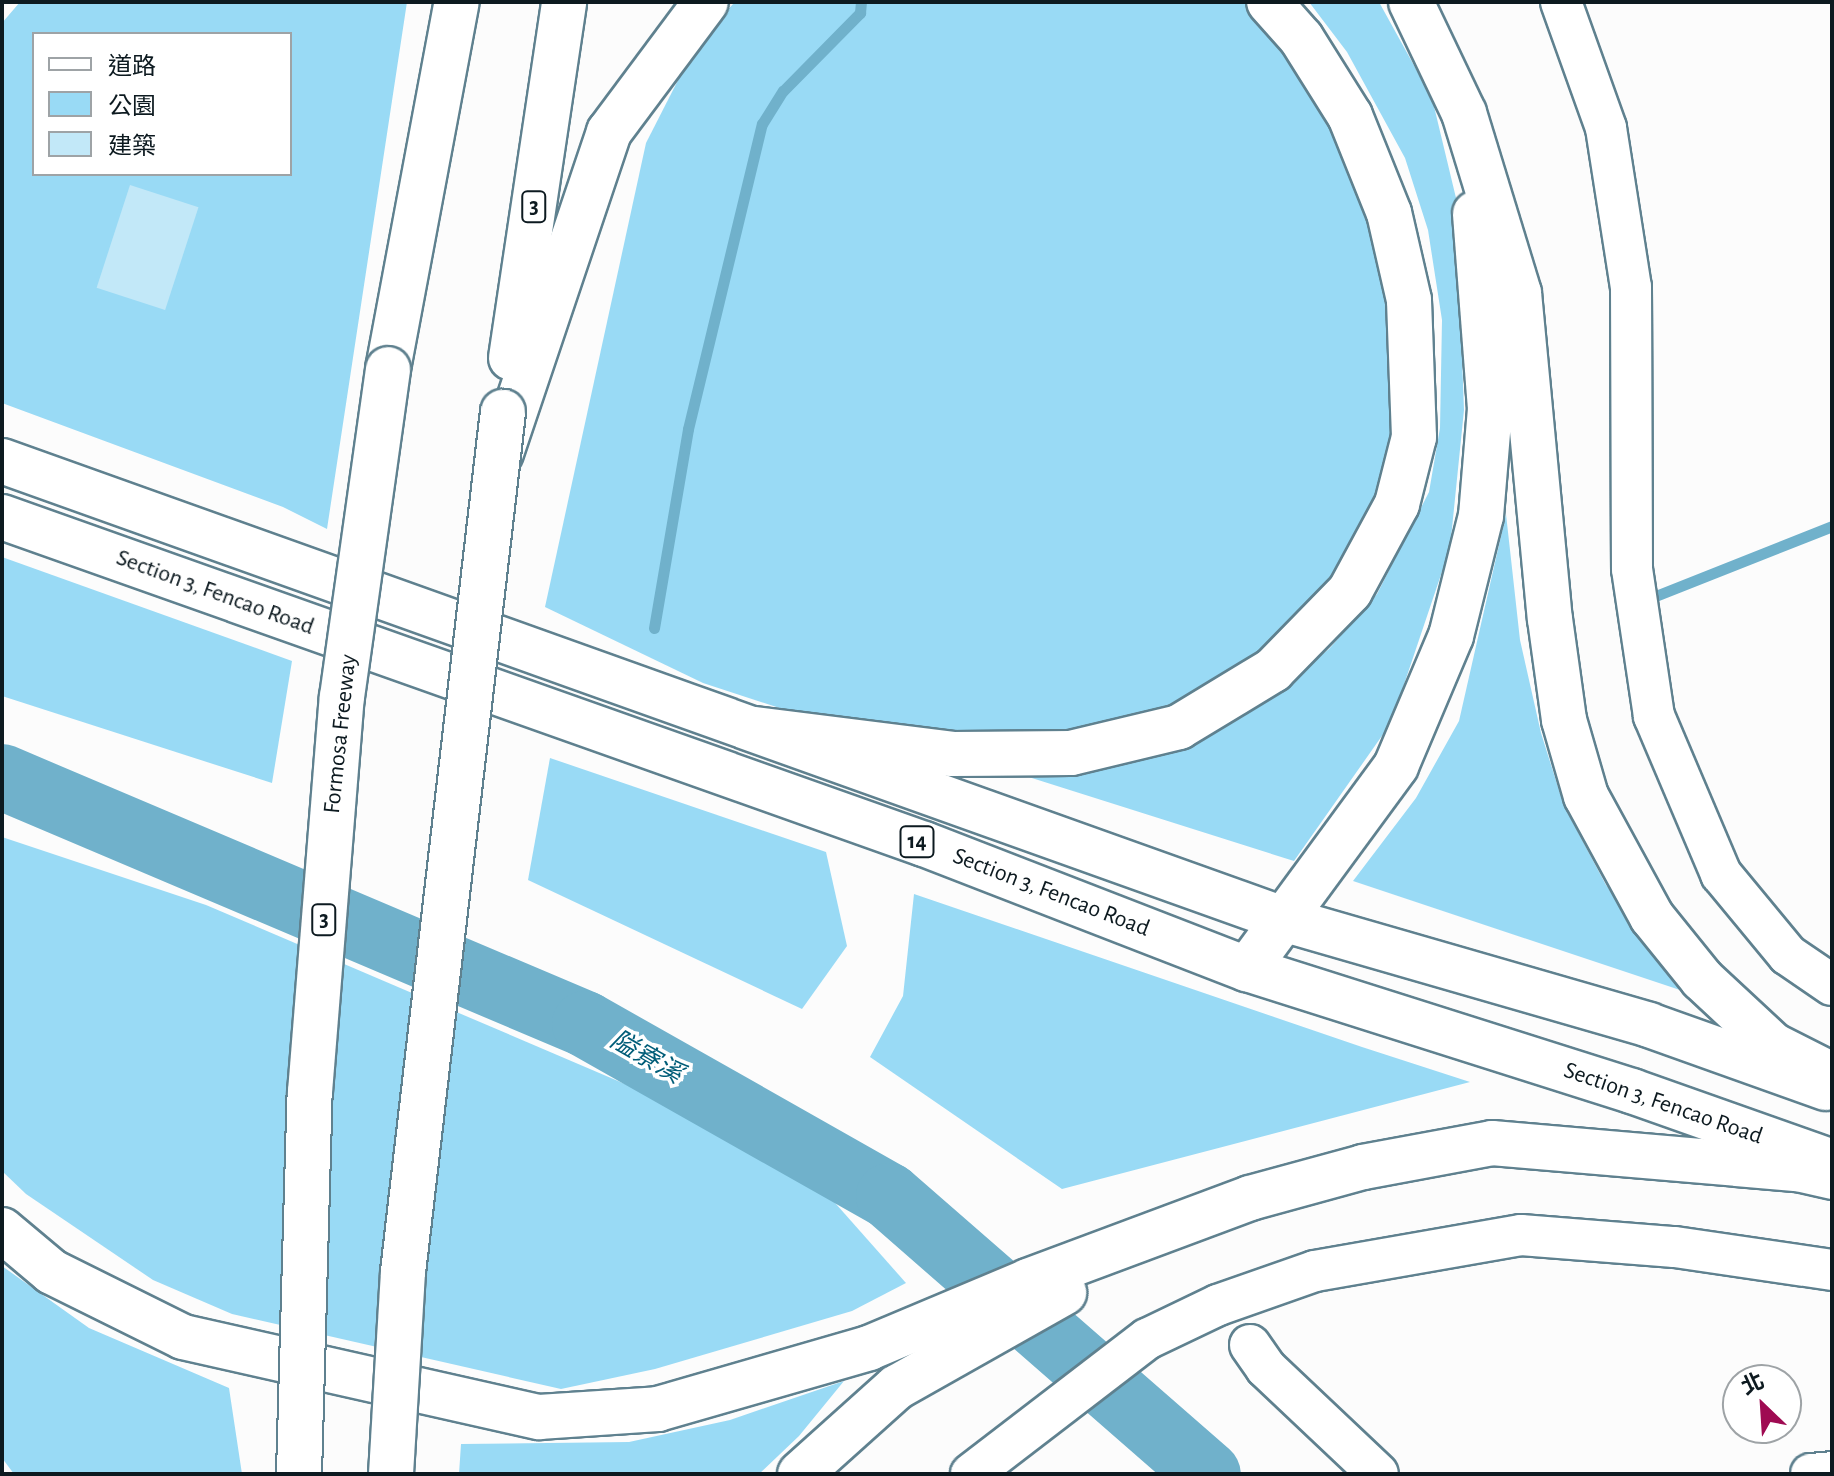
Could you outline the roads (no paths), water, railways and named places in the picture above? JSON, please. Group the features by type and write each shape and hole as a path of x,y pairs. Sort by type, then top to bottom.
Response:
{"main road":[{"name":"Formosa Freeway","path":"299,1474 310,1092 342,697 388,369 457,2"},
{"name":"3","path":"391,1474 403,1272 494,472 509,412 564,2"},
{"path":"509,412 609,132 706,2"},
{"path":"755,729 952,754 1071,753 1179,727 1273,670 1350,591 1397,504 1414,437 1409,300 1389,213 1350,116 1301,38 1269,2"},
{"path":"1411,2 1464,113 1519,293 1550,619 1564,720 1586,796 1652,917 1702,979 1773,1045 1832,1075"},
{"path":"1247,969 1286,920 1396,766 1451,636 1481,516 1490,409 1464,113"},
{"name":"14","path":"2,461 1286,920 1649,1025 1832,1090"},
{"name":"Section 3, Fencao Road","path":"2,517 924,844 1247,969 1632,1091 1832,1162"},
{"path":"2,1230 52,1272 183,1337 539,1417 658,1409 869,1348 1028,1281 1179,1228 1250,1198 1349,1171 1492,1143 1798,1169 1832,1177"},
{"path":"800,1474 897,1387 1179,1228"}],"street":[{"path":"1564,3 1606,128 1631,287 1632,569 1654,716 1721,874 1788,955 1832,985"},
{"path":"980,1465 1147,1339 1218,1305 1315,1271 1521,1235 1675,1247 1832,1270"},
{"path":"1250,1345 1266,1368 1378,1474"},
{"path":"1811,1474 1832,1472"}],"waterway":[{"path":"654,628 688,429 762,124 783,91 860,13 861,2"},
{"path":"1653,597 1832,526"},
{"name":"隘寮溪","path":"2,777 585,1024 889,1196 1208,1474"}]}
